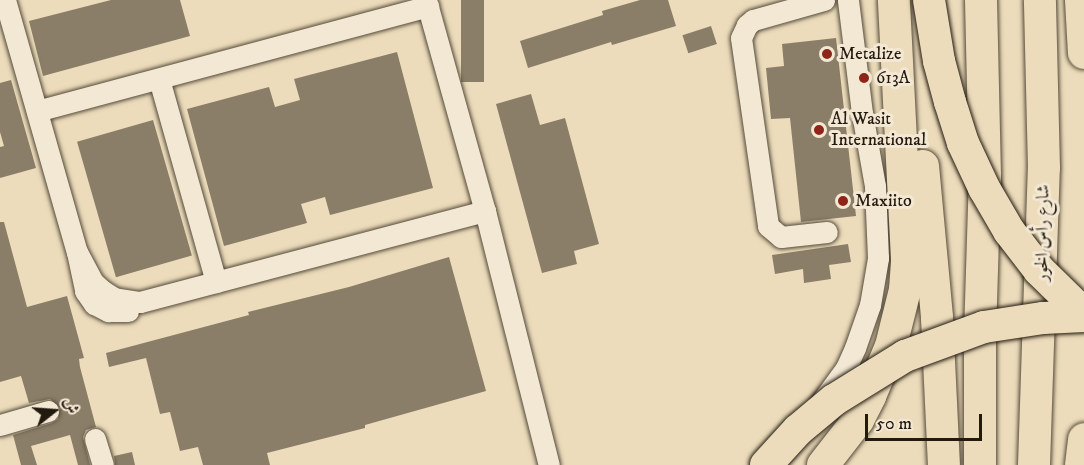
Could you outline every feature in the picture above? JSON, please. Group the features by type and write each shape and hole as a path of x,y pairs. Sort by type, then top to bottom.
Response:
{"highway":[{"path":"823,465 858,420 870,396 891,346 904,290 907,259 895,0"},
{"path":"895,0 921,147 937,318 944,465"},
{"path":"929,0 939,61 950,102 963,143 984,188 1009,231 1039,270 1084,315"},
{"path":"980,465 980,334 985,176 981,0"},
{"name":"شارع رأس الخور","path":"1034,465 1044,232 1044,108 1040,0"},
{"path":"1081,0 1084,54"},
{"path":"766,465 798,430 825,407 857,383 905,356 984,327 1043,318 1084,315"},
{"path":"1081,465 1084,439"}],"street":[{"path":"5,0 77,252 85,291 94,304 108,311 124,312 160,297 484,212"},
{"path":"824,0 753,20 747,25 741,38 768,226 781,237 827,232"},
{"path":"750,465 796,428 835,384 855,348 875,281 879,234 877,208 848,0"},
{"path":"37,111 427,3 549,465"},
{"path":"159,79 216,282"},
{"path":"0,425 48,411"},
{"path":"94,439 103,465"}],"building":[{"path":"111,0 180,0 190,36 43,76 29,21"},
{"path":"461,0 484,0 484,82 461,82"},
{"path":"640,0 668,0 676,26 612,45 611,42 528,68 520,41 603,15 602,11"},
{"path":"711,26 717,44 688,53 682,35"},
{"name":"Al Wasit International","path":"836,38 856,216 801,222 790,118 771,119 766,68 784,66 782,44"},
{"path":"397,52 433,188 330,215 325,197 301,204 307,223 224,246 187,109 269,87 275,107 300,100 294,79"},
{"path":"11,80 36,168 0,178 0,147 4,146 0,132 0,83"},
{"path":"531,94 540,125 565,118 599,244 574,251 577,264 542,273 496,104"},
{"path":"153,120 192,256 116,277 77,142"},
{"path":"0,222 4,222 27,307 67,296 84,358 79,359 80,367 96,427 86,430 83,437 90,465 78,465 70,435 31,446 37,465 21,465 13,435 52,423 58,419 60,408 50,399 29,403 21,376 0,382"},
{"path":"848,244 851,262 829,265 831,279 804,283 803,269 775,274 772,255"},
{"path":"449,257 486,391 365,425 365,428 267,453 270,465 203,465 198,447 180,451 170,412 160,414 146,358 109,367 106,353 249,315 248,312 349,287"},
{"path":"132,452 135,465 115,465 114,456"}],"place":[{"name":"Metalize","path":"827,54"},
{"name":"613A","path":"864,78"},
{"name":"Al Wasit International","path":"819,130"},
{"name":"Maxiito","path":"843,201"}]}
